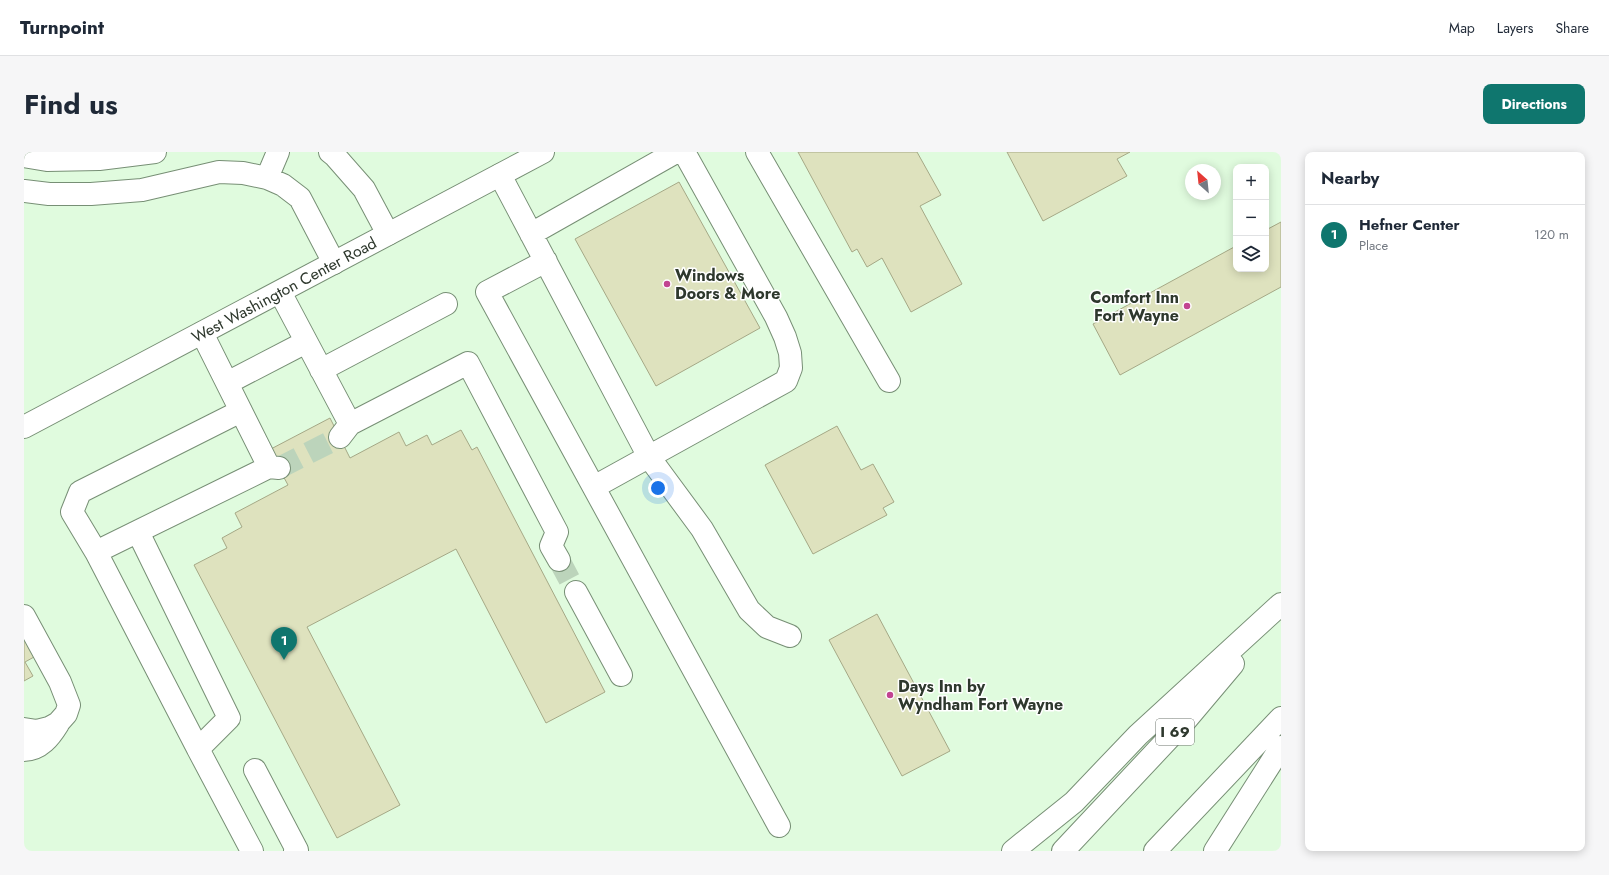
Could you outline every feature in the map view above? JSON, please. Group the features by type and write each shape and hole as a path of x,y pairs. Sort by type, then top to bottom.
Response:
{"main road":[{"path":"24,156 47,160 99,159 155,152"},
{"path":"267,178 278,152"},
{"path":"330,152 364,189 388,234"},
{"name":"West Washington Center Road","path":"24,427 543,152"},
{"path":"531,234 676,152"},
{"path":"594,487 786,381 792,368 790,353 776,317 684,152"},
{"path":"757,152 888,380"},
{"path":"24,191 49,194 91,194 142,190 219,172 243,172 267,178 283,185 300,198 334,263"},
{"path":"500,175 649,457 702,529 749,610 768,627 790,636"},
{"path":"546,261 487,292 779,826"},
{"path":"280,292 321,370 345,430 468,363 557,532 551,546 559,560"},
{"path":"321,370 446,304"},
{"path":"96,552 274,468 241,411 202,333"},
{"path":"227,383 306,342"},
{"path":"241,411 80,492 72,512 96,552 252,851"},
{"path":"138,532 229,718 198,749"},
{"path":"576,592 621,675"},
{"path":"1013,851 1074,802 1138,735 1281,606"},
{"name":"I 69","path":"1063,851 1185,721 1281,606"},
{"path":"24,616 60,682 69,705 66,714 58,723 51,735 40,746 32,750 24,750"},
{"path":"1155,851 1281,718"},
{"path":"24,729 37,731 49,728 58,723"},
{"path":"1215,851 1281,747"},
{"path":"255,770 297,850 295,851"}],"building":[{"path":"798,152 917,152 941,195 920,206 962,284 911,312 882,258 867,267 857,249 852,252"},
{"path":"1007,152 1130,152 1117,159 1127,176 1043,221"},
{"name":"Windows Doors & More","path":"679,182 760,328 656,386 575,239"},
{"name":"Comfort Inn Fort Wayne","path":"1281,222 1281,287 1120,375 1093,324 1233,248 1233,272 1269,272 1269,228"},
{"path":"330,418 350,458 399,432 406,446 427,435 432,445 461,430 472,450 477,447 605,692 546,723 456,549 307,627 400,805 337,838 194,565 227,548 222,538 242,527 235,513 288,485 269,450"},
{"path":"837,426 861,470 873,464 894,502 883,508 887,515 813,554 765,465"},
{"name":"Days Inn by Wyndham Fort Wayne","path":"877,614 950,751 902,776 829,640"},
{"path":"24,628 44,666 40,668 34,657 25,662 33,676 24,681"}],"tunnel":[{"path":"279,468 340,437"},
{"path":"559,560 576,592"}],"place":[{"name":"Windows Doors & More","path":"667,284"},
{"name":"Comfort Inn Fort Wayne","path":"1187,306"},
{"name":"Hefner Center","path":"284,660"},
{"name":"Days Inn by Wyndham Fort Wayne","path":"890,695"}]}
